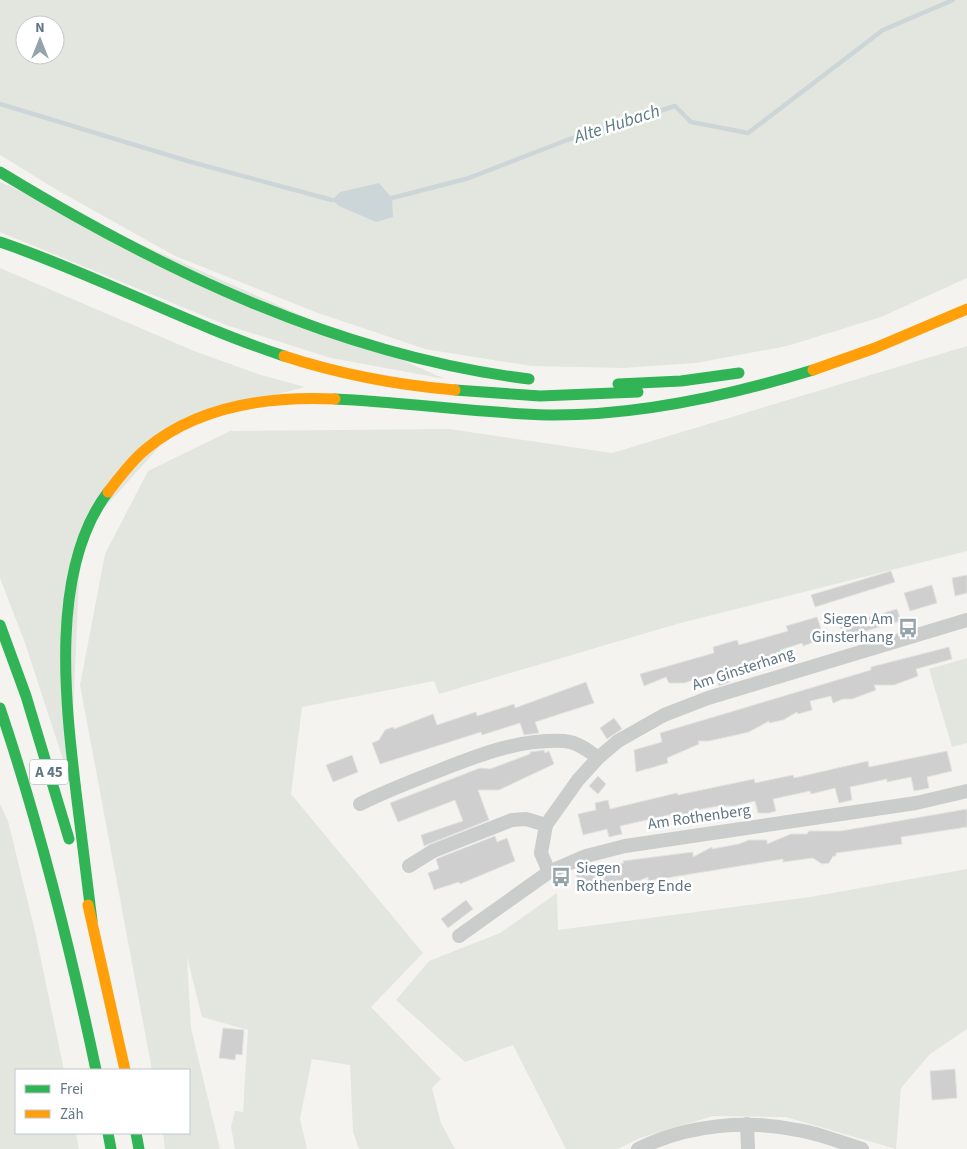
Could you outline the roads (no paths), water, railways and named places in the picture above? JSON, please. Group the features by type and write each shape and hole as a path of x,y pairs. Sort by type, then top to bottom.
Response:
{"highway":[{"path":"0,172 88,222 166,262 287,315 424,360 467,370 543,380"},
{"path":"0,242 248,344 307,362 365,376 462,390 563,395 666,389 743,372 642,384 572,383"},
{"path":"836,349 901,327 967,297"},
{"path":"92,921 68,718 66,639 68,611 78,558 89,526 107,490 139,454 156,441 197,419 240,405 296,398 502,413 574,414 662,406 725,394 788,378 909,336 967,309"},
{"path":"352,387 462,409"},
{"name":"A 45","path":"0,625 26,696 61,808 92,921 125,1069"},
{"name":"A 45","path":"0,708 46,862 71,955 96,1069"},
{"path":"16,798 46,862"},
{"path":"108,1134 111,1149"},
{"path":"136,1134 139,1149"}],"street":[{"name":"Am Ginsterhang","path":"549,872 541,852 546,825 578,780 598,758 618,741 664,715 708,698 967,620"},
{"path":"360,804 386,791 494,749 516,744 565,741 586,748 598,758"},
{"name":"Am Rothenberg","path":"459,936 549,872 586,856 625,846 916,803 967,791"},
{"path":"409,866 434,851 512,820 526,819 546,825"},
{"path":"638,1149 695,1128 747,1124 803,1131 862,1149"},
{"path":"747,1124 748,1149"}],"waterway":[{"name":"Alte Hubach","path":"392,198 469,178 567,140 675,106 691,122 748,133 883,30 953,0"},
{"path":"0,104 191,162 332,200"}],"place":[{"name":"Siegen Am Ginsterhang","path":"908,628"},
{"name":"Siegen Rothenberg Ende","path":"561,877"}]}
